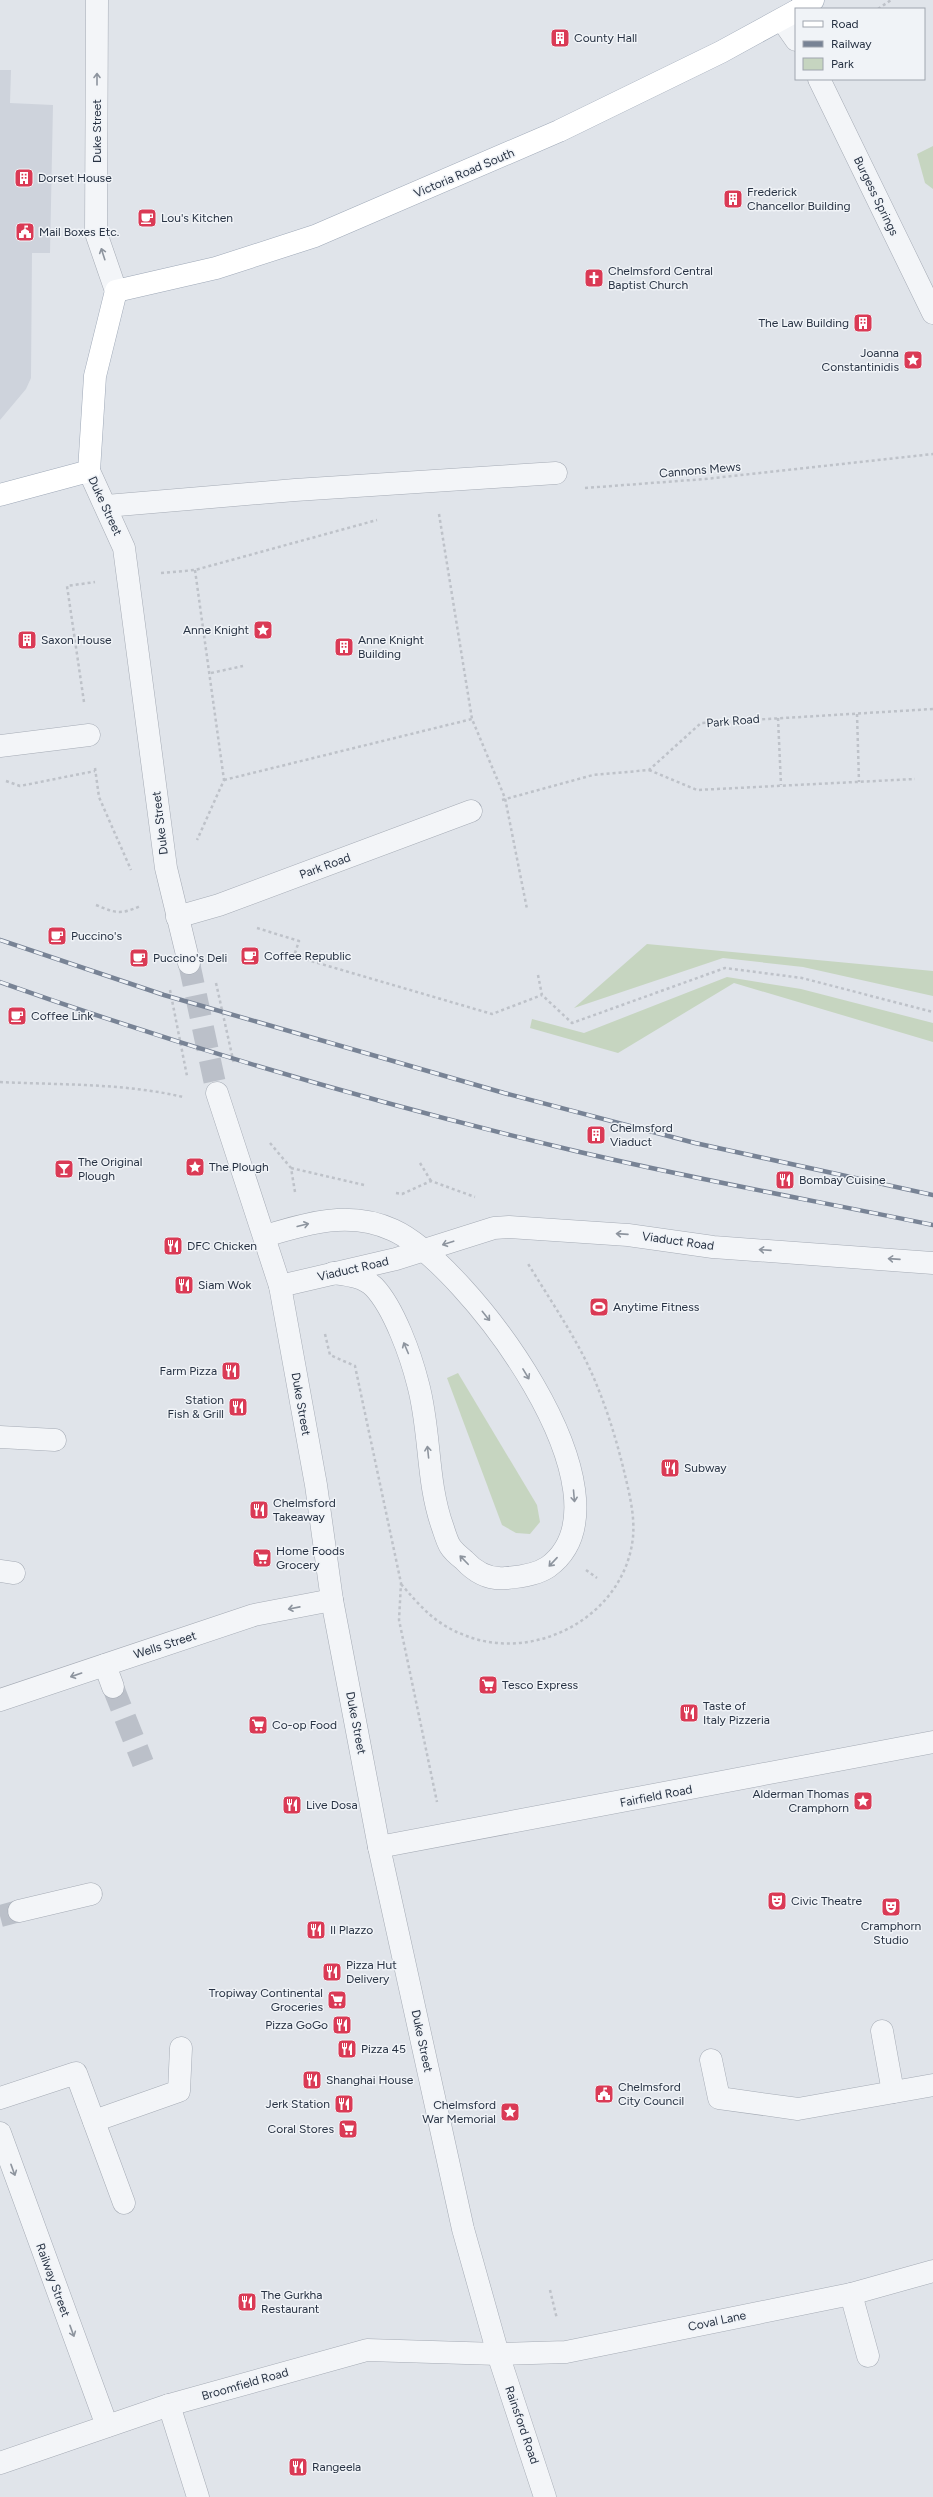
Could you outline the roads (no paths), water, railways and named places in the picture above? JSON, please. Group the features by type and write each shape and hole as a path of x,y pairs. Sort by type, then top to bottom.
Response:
{"main road":[{"name":"Victoria Road South","path":"116,291 216,268 315,236 559,132 795,10"},
{"name":"Duke Street","path":"89,471 95,376 116,291"},
{"path":"0,495 89,471"}],"street":[{"name":"Duke Street","path":"97,0 96,233 116,291"},
{"name":"Burgess Springs","path":"819,80 933,313"},
{"name":"Duke Street","path":"89,471 124,548 166,868 189,963"},
{"path":"106,506 295,490 556,473"},
{"path":"0,746 89,735"},
{"name":"Park Road","path":"177,917 219,905 471,811"},
{"name":"Duke Street","path":"219,1100 265,1236 280,1286 316,1485 332,1600 379,1847 463,2228 498,2354"},
{"path":"265,1236 301,1225 334,1218 363,1220 394,1230 426,1250 467,1292 506,1341 551,1416 569,1462 575,1498 572,1529 563,1550 548,1567 526,1576 497,1579 474,1571 450,1546 432,1491 419,1385 390,1312 373,1286 354,1275 333,1273"},
{"name":"Viaduct Road","path":"280,1286 426,1250 494,1228 509,1227 628,1235 713,1247 933,1263"},
{"path":"0,1436 55,1440"},
{"name":"Wells Street","path":"0,1700 254,1615 332,1600"},
{"path":"105,1665 113,1686"},
{"name":"Fairfield Road","path":"379,1847 933,1742"},
{"path":"19,1911 91,1894"},
{"path":"882,2031 893,2092"},
{"path":"94,2121 179,2091 182,2048"},
{"path":"711,2060 719,2098 798,2109 933,2085"},
{"path":"0,2098 76,2072 124,2203"},
{"name":"Railway Street","path":"0,2133 107,2426"},
{"name":"Coval Lane","path":"498,2354 566,2352 851,2294 933,2271"},
{"path":"851,2294 868,2356"},
{"name":"Broomfield Road","path":"0,2463 169,2405 367,2350 498,2354"},
{"name":"Rainsford Road","path":"498,2354 544,2497"},
{"path":"169,2405 198,2497"}],"tunnel":[{"path":"189,963 217,1093"},
{"path":"113,1687 143,1763"},
{"path":"0,1916 19,1911"}],"railway":[{"path":"0,940 164,995 504,1093 695,1143 933,1195"},
{"path":"0,982 211,1052 424,1113 612,1160 933,1225"}],"place":[{"name":"County Hall","path":"560,38"},
{"name":"Dorset House","path":"24,178"},
{"name":"Frederick Chancellor Building","path":"733,199"},
{"name":"Lou's Kitchen","path":"147,218"},
{"name":"Mail Boxes Etc.","path":"25,232"},
{"name":"Chelmsford Central Baptist Church","path":"594,278"},
{"name":"The Law Building","path":"863,323"},
{"name":"Joanna Constantinidis","path":"913,360"},
{"name":"Anne Knight","path":"263,630"},
{"name":"Saxon House","path":"27,640"},
{"name":"Anne Knight Building","path":"344,647"},
{"name":"Puccino's","path":"57,936"},
{"name":"Coffee Republic","path":"250,956"},
{"name":"Puccino's Deli","path":"139,958"},
{"name":"Coffee Link","path":"17,1016"},
{"name":"Chelmsford Viaduct","path":"596,1135"},
{"name":"The Plough","path":"195,1167"},
{"name":"The Original Plough","path":"64,1169"},
{"name":"Bombay Cuisine","path":"785,1180"},
{"name":"DFC Chicken","path":"173,1246"},
{"name":"Siam Wok","path":"184,1285"},
{"name":"Anytime Fitness","path":"599,1307"},
{"name":"Farm Pizza","path":"231,1371"},
{"name":"Station Fish & Grill","path":"238,1407"},
{"name":"Subway","path":"670,1468"},
{"name":"Chelmsford Takeaway","path":"259,1510"},
{"name":"Home Foods Grocery","path":"262,1558"},
{"name":"Tesco Express","path":"488,1685"},
{"name":"Taste of Italy Pizzeria","path":"689,1713"},
{"name":"Co-op Food","path":"258,1725"},
{"name":"Alderman Thomas Cramphorn","path":"863,1801"},
{"name":"Live Dosa","path":"292,1805"},
{"name":"Civic Theatre","path":"777,1901"},
{"name":"Cramphorn Studio","path":"891,1907"},
{"name":"Il Plazzo","path":"316,1930"},
{"name":"Pizza Hut Delivery","path":"332,1972"},
{"name":"Tropiway Continental Groceries","path":"337,2000"},
{"name":"Pizza GoGo","path":"342,2025"},
{"name":"Pizza 45","path":"347,2049"},
{"name":"Shanghai House","path":"312,2080"},
{"name":"Chelmsford City Council","path":"604,2094"},
{"name":"Jerk Station","path":"344,2104"},
{"name":"Chelmsford War Memorial","path":"510,2112"},
{"name":"Coral Stores","path":"348,2129"},
{"name":"The Gurkha Restaurant","path":"247,2302"},
{"name":"Rangeela","path":"298,2467"}]}
